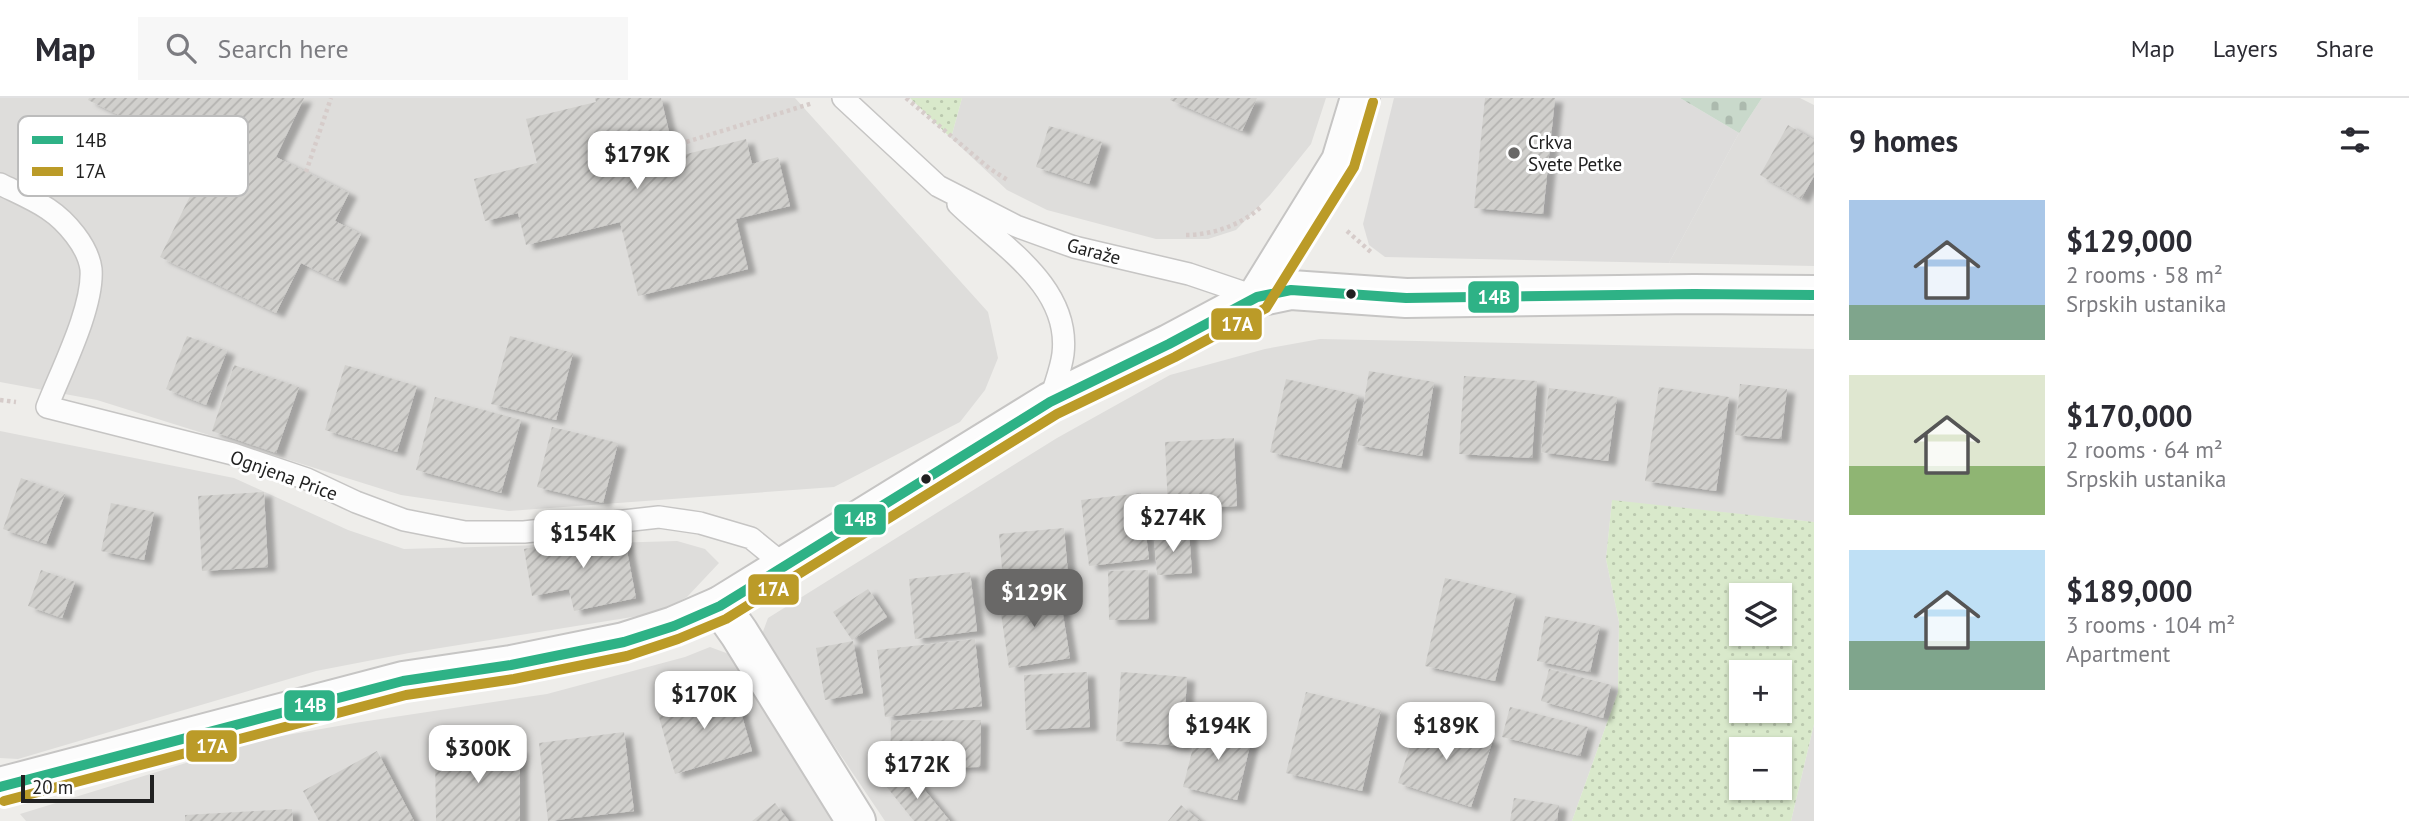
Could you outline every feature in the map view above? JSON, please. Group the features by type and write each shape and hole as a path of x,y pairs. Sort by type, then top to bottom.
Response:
{"street":[{"path":"1257,297 1341,161 1360,98"},
{"path":"0,786 403,681 511,665 624,642 674,626 720,606 1051,402 1257,297 1291,290 1406,298 1814,295"},
{"path":"720,606 856,821"}],"lane":[{"name":"Garaže","path":"843,98 1032,269 1049,292 1060,320 1063,353 1051,402"},
{"name":"Ognjena Price","path":"0,184 18,193"},
{"name":"Garaže","path":"938,186 1016,226 1074,247 1189,274 1257,297"},
{"name":"Ognjena Price","path":"23,196 48,209 64,223 79,241 91,267 89,291 82,318 47,407 233,454 307,479 356,502 404,520 465,532 524,532 659,517 700,523 751,538 784,565"}],"path":[{"path":"306,172 331,98"},
{"path":"906,98 989,169 1017,186"},
{"path":"673,146 821,101"},
{"path":"1178,235 1189,236 1230,227 1248,218 1267,198"},
{"path":"1345,223 1347,231 1380,259"}],"shaded area":[{"path":"0,98 795,98 988,312 998,358 985,390 960,422 834,487 509,511 401,495 97,400 0,382"},
{"path":"962,98 1326,98 1311,144 1270,195 1236,230 1208,239 1156,239 1047,210 1007,190 951,138"},
{"path":"1394,98 1680,98 1739,133 1669,263 1385,257 1369,245 1363,224"},
{"path":"1762,98 1800,98 1814,105 1814,266 1669,263 1739,133"},
{"path":"1320,339 1814,349 1814,522 1612,501 1606,559 1619,622 1618,692 1572,821 885,821 761,637 768,618 1057,438 1170,375 1265,349"},
{"path":"0,431 234,478 348,530 404,549 677,541 705,549 719,563 687,597 657,613 409,653 316,671 18,759 0,758"},
{"path":"710,647 737,657 839,821 26,821 20,814 264,739 547,694 685,657"},
{"path":"1814,724 1814,821 1791,821"}],"green space":[{"path":"910,98 962,98 951,138"},
{"path":"1680,98 1762,98 1739,133"},
{"path":"1612,500 1814,522 1814,724 1791,821 1572,821 1618,692 1619,622 1606,559"}],"building":[{"path":"304,98 276,157 349,193 335,221 361,234 338,281 301,263 276,313 160,257 190,196 248,196 248,116 121,116 88,100"},
{"path":"595,98 661,98 675,157 746,139 752,164 778,157 790,206 736,219 748,269 638,296 620,222 526,245 518,213 485,221 474,179 537,163 526,119 596,102"},
{"path":"1257,98 1242,131 1170,100"},
{"name":"Crkva Svete Petke","path":"1485,98 1555,98 1543,214 1474,208"},
{"path":"1788,125 1814,140 1814,176 1801,199 1760,175"},
{"path":"1049,126 1102,142 1089,184 1036,167"},
{"path":"187,336 227,351 206,405 166,389"},
{"path":"510,336 573,353 556,420 491,404"},
{"path":"234,365 299,387 276,453 212,431"},
{"path":"345,365 417,386 397,452 325,430"},
{"path":"1369,371 1434,382 1422,456 1357,445"},
{"path":"1464,376 1537,381 1532,458 1459,454"},
{"path":"1286,379 1358,395 1341,468 1270,452"},
{"path":"1740,384 1787,389 1781,439 1735,435"},
{"path":"1659,387 1729,397 1716,491 1645,481"},
{"path":"1549,388 1617,397 1608,461 1541,452"},
{"path":"435,397 521,420 501,493 416,470"},
{"path":"552,427 618,443 603,503 537,487"},
{"path":"1234,438 1237,506 1168,509 1165,442"},
{"path":"21,478 65,494 46,544 3,529"},
{"path":"264,492 268,567 202,571 198,496"},
{"path":"1141,493 1149,559 1089,566 1081,500"},
{"path":"111,503 154,512 144,560 101,551"},
{"path":"1064,528 1069,586 1004,592 999,534"},
{"path":"623,530 636,598 574,611 569,589 532,596 524,549"},
{"path":"1189,532 1192,573 1157,575 1154,535"},
{"path":"41,570 75,582 62,618 28,606"},
{"path":"1148,570 1149,619 1109,620 1108,571"},
{"path":"970,572 977,631 915,639 909,579"},
{"path":"1445,578 1516,594 1495,681 1425,666"},
{"path":"868,589 887,617 852,640 833,612"},
{"path":"1059,590 1070,658 1009,668 999,600"},
{"path":"1545,616 1600,626 1590,672 1537,661"},
{"path":"975,639 982,706 885,717 877,650"},
{"path":"853,641 863,693 825,700 816,648"},
{"path":"1549,669 1611,685 1603,718 1541,701"},
{"path":"1087,672 1090,727 1026,730 1024,675"},
{"path":"1121,672 1187,677 1183,746 1116,741"},
{"path":"734,688 752,751 675,774 657,710"},
{"path":"1306,692 1381,710 1362,791 1286,773"},
{"path":"1510,707 1588,727 1580,756 1502,737"},
{"path":"1420,716 1493,740 1471,807 1398,783"},
{"path":"981,720 980,767 890,768 891,721"},
{"path":"1199,724 1252,737 1237,800 1183,787"},
{"path":"624,732 634,811 548,821 539,743"},
{"path":"520,749 520,821 436,821 435,751"},
{"path":"377,751 414,821 319,821 303,791"},
{"path":"914,777 950,821 914,821 886,786"},
{"path":"1514,798 1559,805 1557,821 1510,821"},
{"path":"775,803 789,821 752,821"},
{"path":"1181,805 1200,821 1168,821"},
{"path":"292,809 293,821 185,821 185,815"}],"transit line":[{"name":"17A","path":"4,801 406,695 514,679 627,656 726,619 1057,414 1175,357 1266,308 1354,167 1373,102"},
{"name":"14B","path":"0,787 403,681 511,665 624,642 674,626 720,606 1050,402 1169,344 1257,297 1291,290 1406,298 1814,295"}],"place":[{"name":"Crkva Svete Petke","path":"1514,153"}]}
